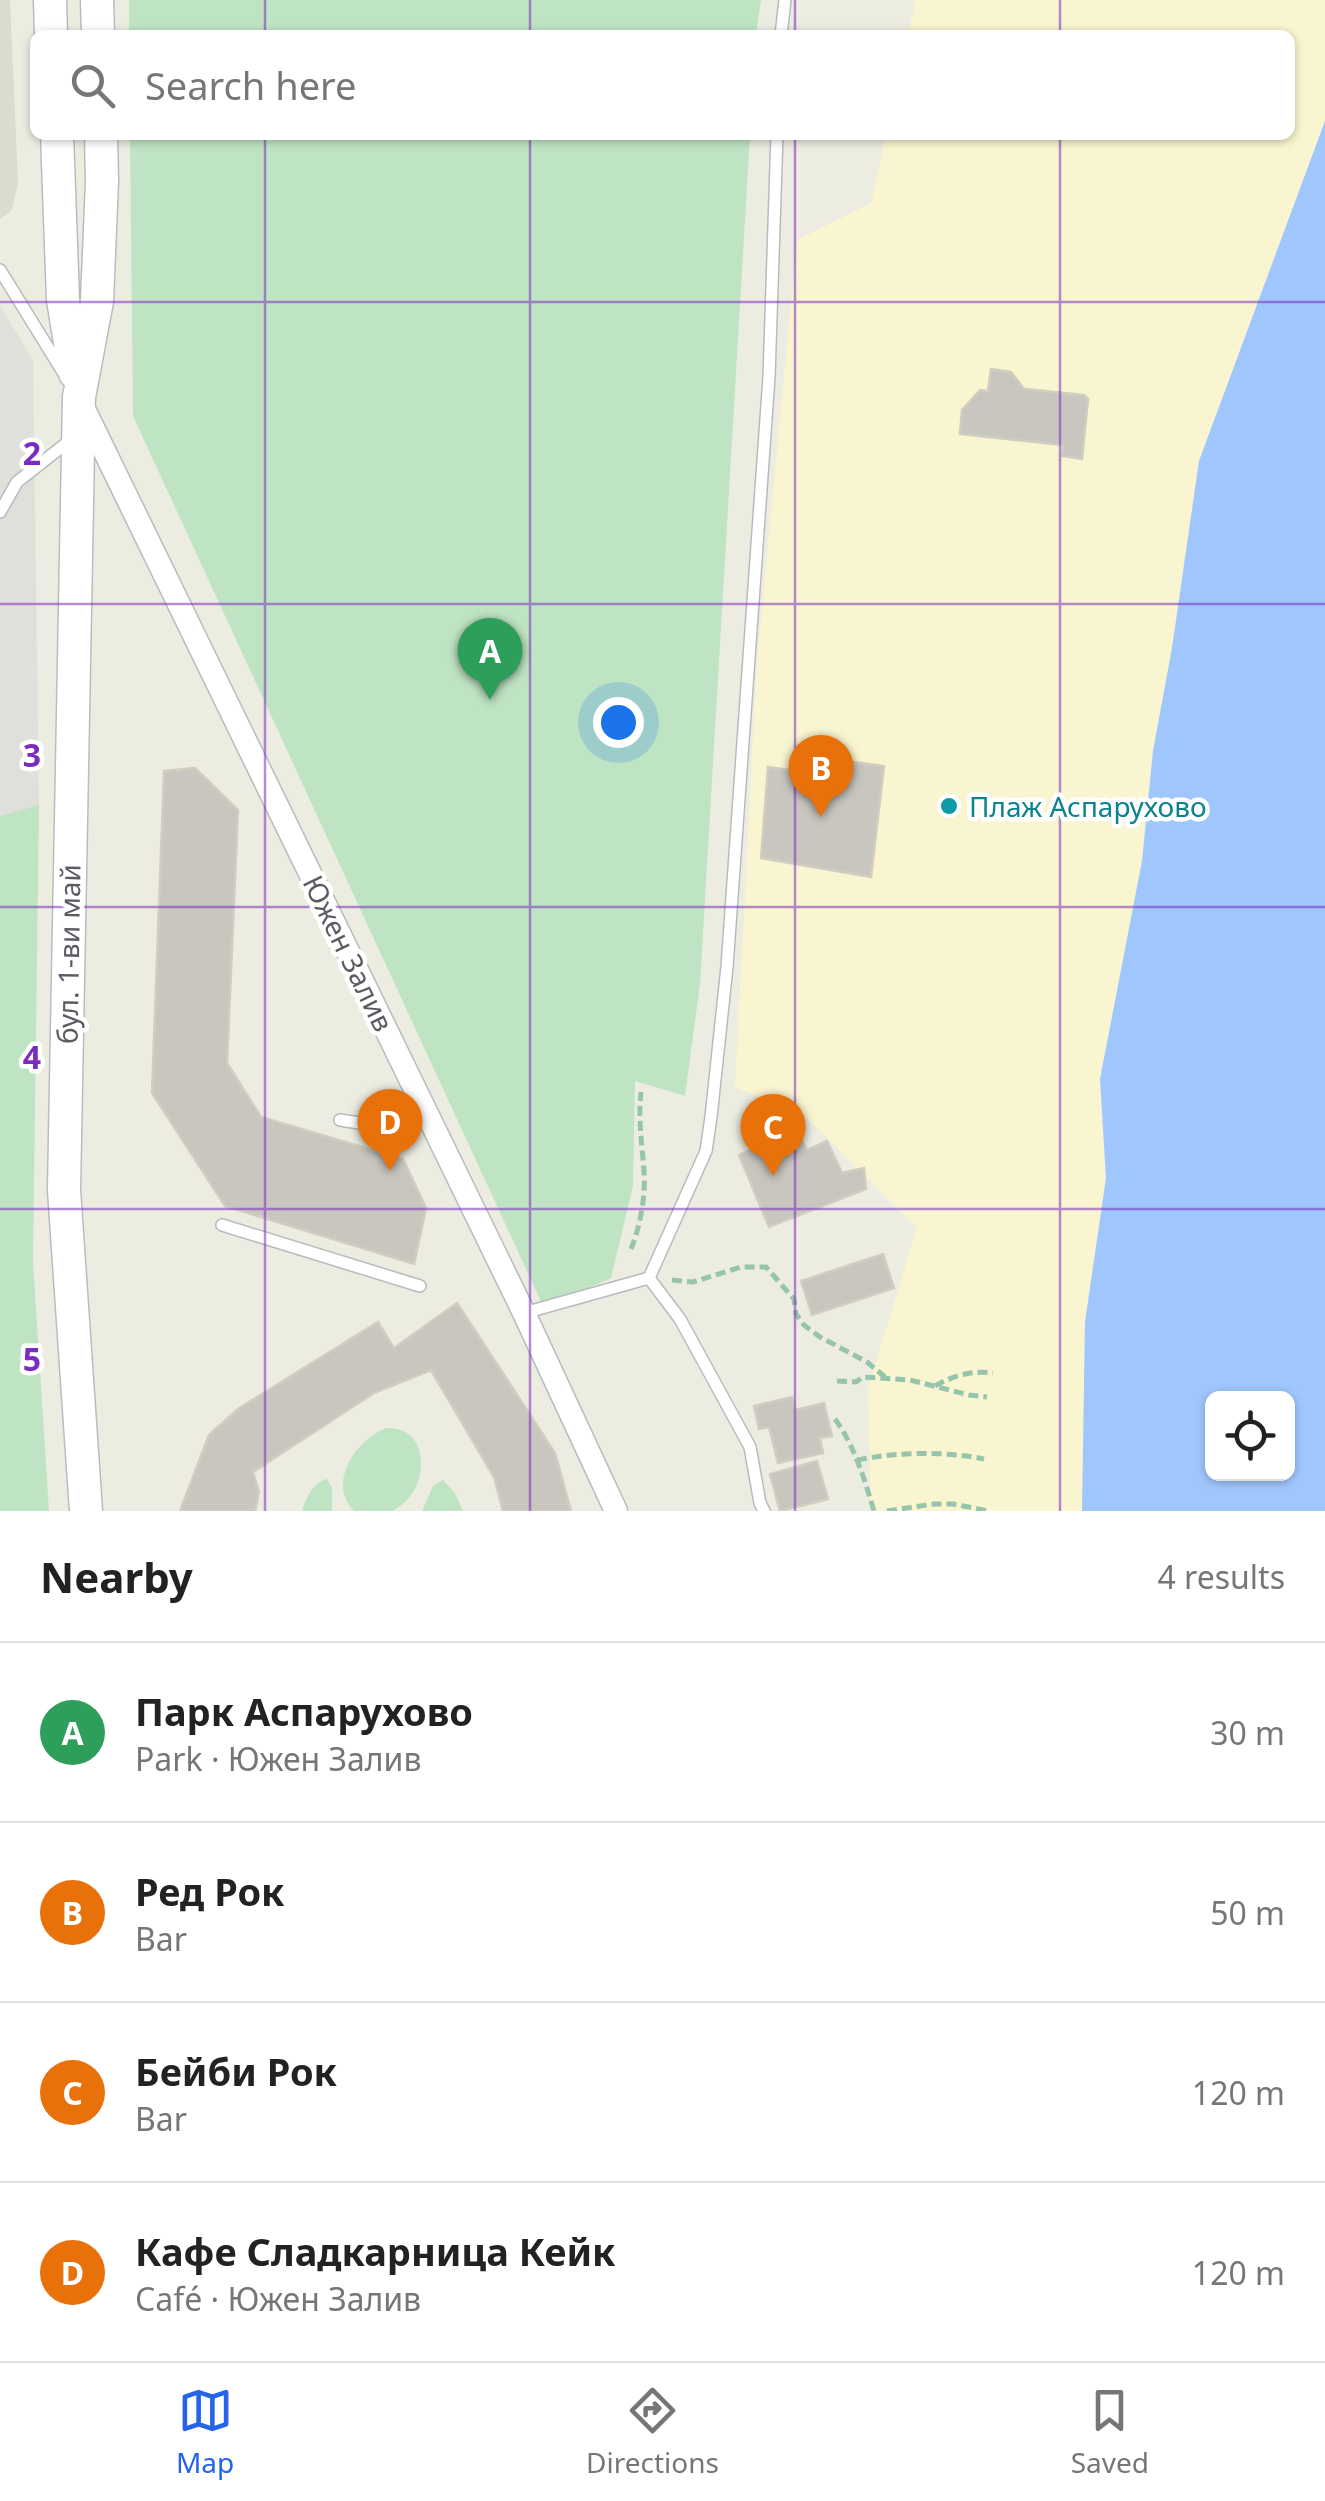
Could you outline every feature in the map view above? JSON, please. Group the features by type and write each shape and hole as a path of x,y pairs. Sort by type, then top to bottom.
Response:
{"main road":[{"path":"50,0 52,30"},
{"path":"97,0 98,30"},
{"name":"бул. 1-ви май","path":"56,140 63,300 78,397 64,1190 86,1511"},
{"name":"бул. 1-ви май","path":"78,397 97,302 101,140"}],"street":[{"name":"Южен Залив","path":"78,397 524,1313 616,1511"}],"lane":[{"path":"782,30 785,0"},
{"path":"649,1278 706,1151 713,1098 727,967 767,397 777,140"},
{"path":"1,275 78,397"},
{"path":"0,512 17,482 78,434"},
{"path":"340,1120 366,1124 426,1113"},
{"path":"222,1225 420,1286"},
{"path":"524,1313 649,1278"},
{"path":"649,1278 680,1319 750,1447 764,1511"}],"path":[{"path":"630,1249 636,1237 644,1174 641,1092"},
{"path":"649,1278 693,1282 741,1268 766,1266 794,1299 796,1314 804,1326 867,1362 885,1378"},
{"path":"934,1386 949,1378 992,1373"},
{"path":"838,1381 856,1382 863,1377 910,1380 987,1397"},
{"path":"835,1418 857,1460 874,1511"},
{"path":"857,1460 902,1453 984,1459"},
{"path":"888,1511 934,1504 989,1511"}],"shaded area":[{"path":"0,0 10,0 18,182 12,210 0,219"},
{"path":"0,306 33,360 39,805 0,816"}],"green space":[{"path":"129,0 761,0 757,30 129,30"},
{"path":"130,140 750,140 700,984 685,1096 635,1081 633,1186 611,1278 544,1308 133,416"},
{"path":"39,805 33,1262 49,1511 0,1511 0,816"},
{"path":"387,1428 399,1430 416,1442 421,1463 417,1485 393,1511 354,1511 346,1500 344,1475 365,1441"},
{"path":"327,1479 332,1488 332,1511 302,1511 314,1487"},
{"path":"443,1480 455,1493 463,1511 422,1511 433,1486"}],"sand":[{"name":"Плаж Аспарухово","path":"916,0 1325,0 1325,121 1199,461 1153,751 1142,861 1100,1079 1106,1178 1085,1322 1082,1511 871,1511 868,1389 917,1228 804,1115 735,1087 757,661 797,240 871,203 885,140 1295,140 1295,30 909,30"}],"water":[{"path":"1325,121 1325,1511 1082,1511 1085,1322 1106,1178 1100,1079 1142,861 1153,751 1199,461"}],"building":[{"path":"991,369 1011,372 1024,389 1084,395 1088,399 1082,459 1062,456 1063,445 960,434 962,410 980,390 988,391"},
{"path":"829,759 884,766 871,877 761,858 768,767 827,776"},
{"path":"195,768 238,810 227,1063 261,1117 403,1159 426,1208 414,1264 225,1206 152,1093 164,771"},
{"path":"799,1135 807,1150 827,1141 842,1173 864,1168 866,1189 769,1227 739,1155 770,1140 773,1146"},
{"path":"883,1254 894,1288 812,1315 801,1281"},
{"path":"457,1303 555,1453 571,1511 503,1511 494,1477 431,1370 374,1393 253,1472 259,1492 255,1511 180,1511 209,1435 238,1409 378,1322 394,1348"},
{"path":"792,1397 795,1410 824,1403 832,1436 820,1438 823,1453 778,1463 769,1427 759,1429 754,1406"},
{"path":"817,1461 828,1499 780,1511 770,1474"}],"place":[{"name":"Парк Аспарухово","path":"490,700"},
{"name":"Плаж Аспарухово","path":"949,806"},
{"name":"Ред Рок","path":"821,817"},
{"name":"Кафе Сладкарница Кейк","path":"390,1171"},
{"name":"Бейби Рок","path":"773,1176"}]}
